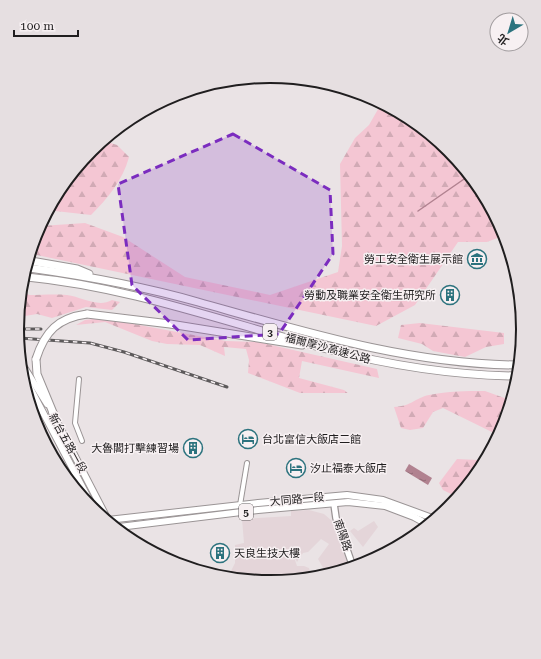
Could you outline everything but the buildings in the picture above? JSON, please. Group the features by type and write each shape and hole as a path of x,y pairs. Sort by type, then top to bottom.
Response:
{"highway":[{"path":"33,261 77,269 100,278"},
{"name":"福爾摩沙高速公路","path":"32,268 100,278 197,302 328,338 399,354 458,361 514,365"},
{"name":"福爾摩沙高速公路","path":"30,277 66,281 132,294 327,349 389,363 462,373 512,376"},
{"path":"54,415 37,374 36,359 40,347 54,327 63,320 74,316 87,314 170,324 327,349"}],"main road":[{"name":"新台五路一段","path":"28,374 54,415 103,511"},
{"name":"新台五路一段","path":"32,391 83,490"},
{"path":"76,477 76,482"},
{"name":"大同路一段","path":"113,519 347,495 383,500 430,517"},
{"name":"大同路一段","path":"122,527 258,510 348,502 374,504 414,517 424,522"}],"street":[{"path":"79,379 75,423 82,441"},
{"path":"240,505 247,463"},
{"path":"332,496 334,504"},
{"name":"南陽路","path":"334,504 336,518 352,562"}],"highlighted area":[{"path":"233,134 330,190 333,254 279,334 188,340 132,285 118,184"}],"shaded area":[{"path":"309,510 324,514 332,521 348,564 324,570 318,559 329,544 321,539 308,552 303,553 297,562 293,554 297,566 309,568 310,573 270,576 230,573 235,563 235,545 244,543 242,519 291,516 291,511"},
{"path":"374,521 378,527 363,547 350,531 354,528 358,531"}],"green space":[{"path":"379,108 421,134 433,144 466,179 492,220 499,237 487,242 458,242 415,305 376,326 36,255 47,226 85,223 123,237 185,277 270,295 338,272 342,246 340,164 355,138 369,125"},
{"path":"110,143 117,145 129,157 123,174 114,189 91,215 55,211 75,179 96,155"},
{"path":"27,293 29,295 67,295 101,303 112,300 120,302 112,310 86,307 52,318 37,314 25,316"},
{"path":"101,318 226,341 258,342 377,369 379,378 302,361 299,378 344,390 348,393 300,393 248,373 249,360 246,349 224,347 225,356 200,345 167,344 152,341 105,322 76,325 85,320"},
{"path":"420,323 504,333 504,344 486,347 465,357 433,351 422,344 398,338 401,325"},
{"path":"485,391 507,399 494,433 443,408 433,412 423,428 410,430 401,428 394,407 409,404 424,396 457,392"},
{"path":"485,451 466,480 453,495 443,490 439,483 457,459 478,460"}],"water":[{"path":"409,464 432,478 428,485 405,471"}],"waterway":[{"path":"418,211 465,178"}],"railway":[{"path":"24,329 41,329"},
{"path":"25,338 90,343 124,352 227,387"}],"place":[{"name":"勞工安全衛生展示館","path":"477,259"},
{"name":"勞動及職業安全衛生研究所","path":"450,295"},
{"name":"台北富信大飯店二館","path":"248,439"},
{"name":"大魯閣打擊練習場","path":"193,448"},
{"name":"汐止福泰大飯店","path":"296,468"},
{"name":"天良生技大樓","path":"220,553"}]}
